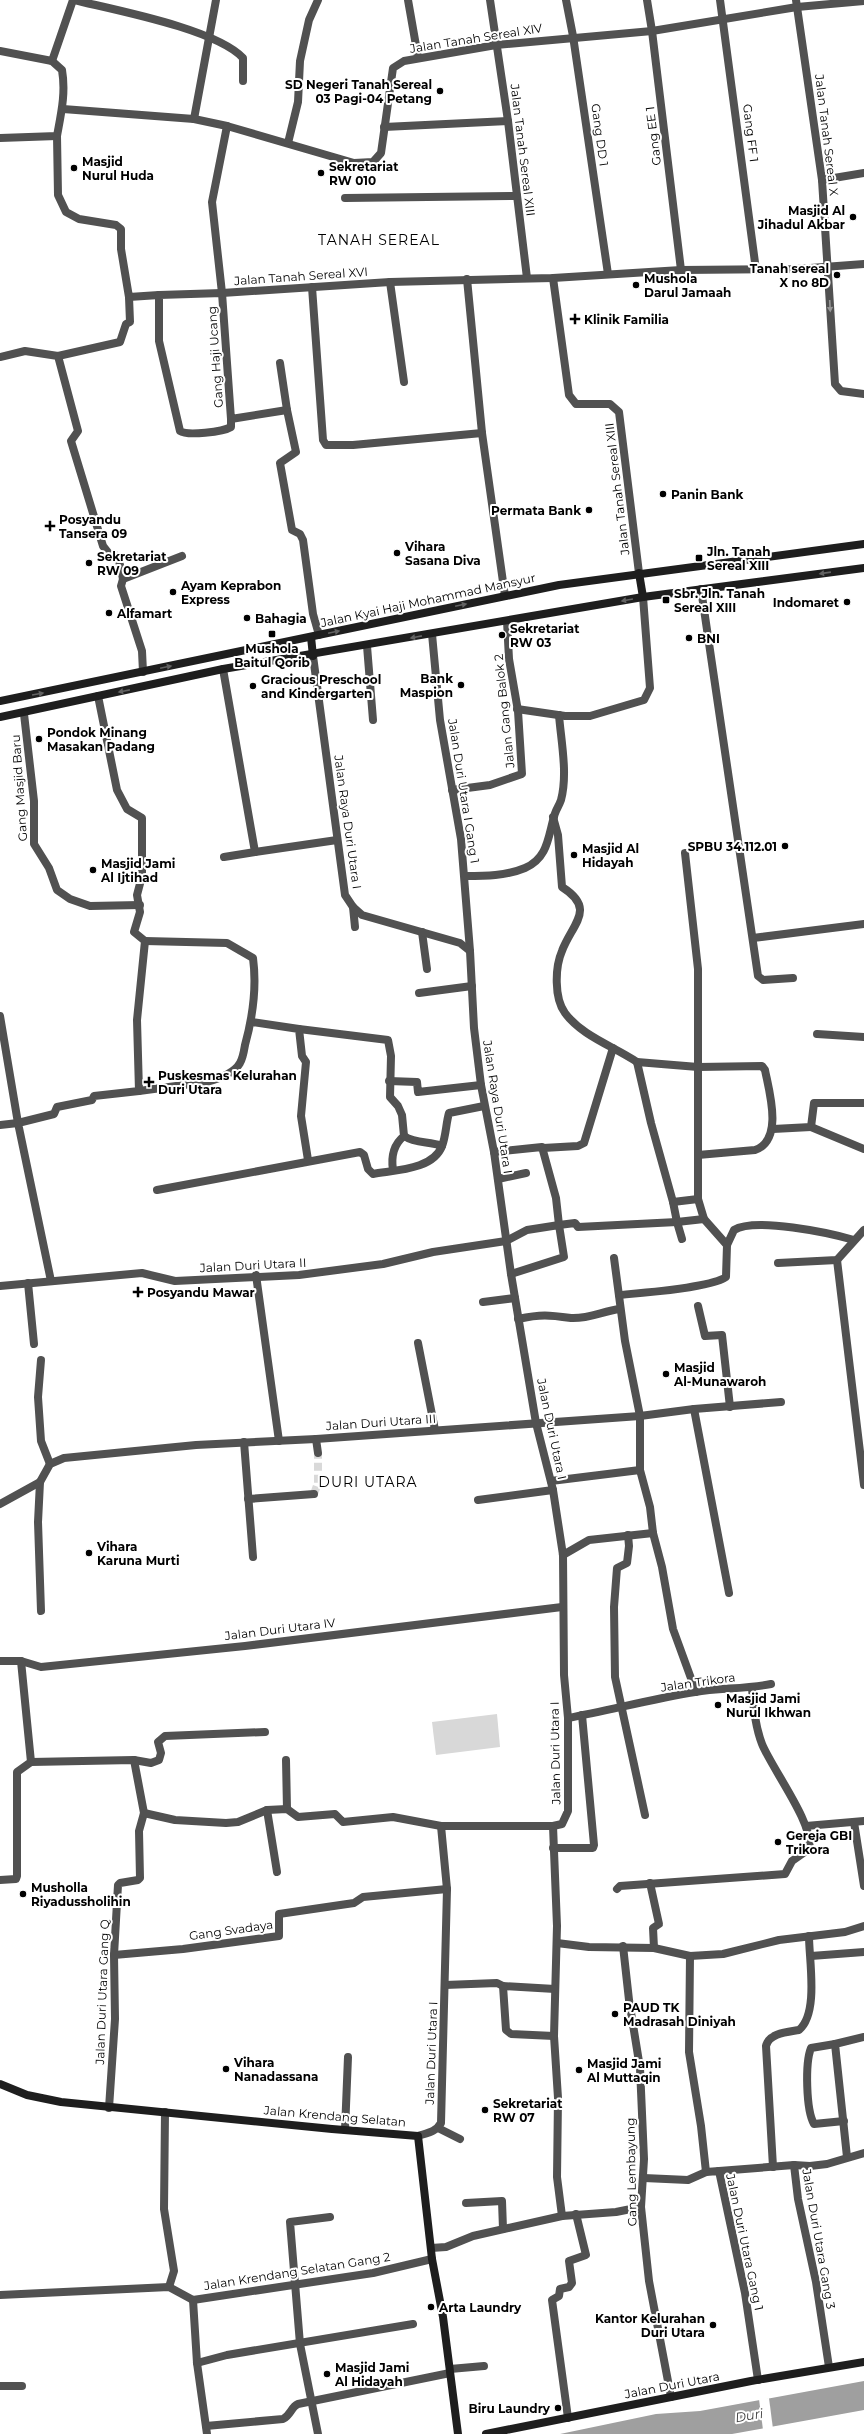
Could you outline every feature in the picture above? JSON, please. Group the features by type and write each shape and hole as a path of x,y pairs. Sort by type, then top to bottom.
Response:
{"main road":[{"name":"Jalan Kyai Haji Mohammad Mansyur","path":"0,701 559,585 639,573 864,544"},
{"path":"0,718 223,670 313,656 643,597 864,568"},
{"path":"639,573 643,597"},
{"path":"313,656 315,636"},
{"name":"Jalan Krendang Selatan","path":"0,2084 39,2098 108,2108 418,2136 432,2259 450,2371 458,2434"},
{"name":"Jalan Duri Utara","path":"486,2434 758,2380 864,2362"}],"street":[{"path":"52,61 73,0 183,28 235,50 243,58 243,81"},
{"path":"194,119 216,0"},
{"path":"288,143 298,102 300,61 309,20 318,0"},
{"path":"408,0 418,57"},
{"name":"Jalan Tanah Sereal XIII","path":"490,0 508,121 527,278"},
{"name":"Gang DD 1","path":"566,0 574,36 608,274"},
{"name":"Gang EE 1","path":"647,0 681,270"},
{"name":"Gang FF 1","path":"720,0 724,19 756,270"},
{"name":"Jalan Tanah Sereal XIV","path":"63,108 194,119 227,126 354,163 373,162 381,153 393,68 404,61 418,57 496,45 574,36 652,31 724,19 797,4 864,1"},
{"name":"Jalan Tanah Sereal X","path":"797,4 822,180 835,384 841,391 864,394"},
{"path":"0,51 52,61 62,70 63,108 57,136 58,195 66,212 79,219 116,225 121,229 121,249 129,297 130,322 126,324 120,342 58,356 25,351 0,356"},
{"path":"384,127 508,121"},
{"name":"Jalan Tanah Sereal XVI","path":"227,126 212,202 222,293 390,282 527,278"},
{"path":"0,138 57,136"},
{"path":"822,180 864,173"},
{"path":"345,198 517,196"},
{"path":"527,278 553,278 681,270 756,270 864,264"},
{"name":"Jalan Tanah Sereal XIII","path":"553,278 569,395 576,404 610,404 620,412 639,573"},
{"path":"467,279 482,433 505,596"},
{"path":"390,282 404,382"},
{"path":"312,287 322,440 326,445 353,446 482,433"},
{"name":"Gang Haji Ucang","path":"222,293 231,419 231,427 228,429 208,433 186,433 180,431 159,341 159,295 222,293"},
{"path":"129,297 159,295"},
{"path":"58,356 78,431 71,441 103,546 110,555 118,556 123,579 121,586 142,651 143,672"},
{"path":"280,363 287,410 296,452 280,463 292,530 300,534 303,540 315,636"},
{"name":"Gang Haji Ucang","path":"231,419 287,410"},
{"path":"123,579 182,556"},
{"path":"701,589 759,979 793,978"},
{"path":"517,709 559,715 590,716 644,700 650,688 643,597"},
{"name":"Jalan Gang Balok 2","path":"452,790 490,785 522,774 517,709 510,665 507,621"},
{"name":"Jalan Duri Utara I Gang 1","path":"432,634 440,720 465,876 470,951"},
{"path":"367,646 373,720"},
{"name":"Jalan Raya Duri Utara I","path":"313,656 345,895 353,907 362,915 460,943 470,951 474,1028 481,1085 494,1152 506,1242"},
{"path":"223,670 255,852"},
{"path":"0,1125 18,1123 54,1114 57,1107 87,1102 92,1100 94,1096 206,1082 217,1079 235,1070 241,1063 252,1022 255,975 253,958 250,954 227,943 145,941 134,932 140,905 137,896 142,876 142,818 127,809 118,790 98,696"},
{"name":"Gang Masjid Baru","path":"24,714 34,801 34,844 49,868 57,890 70,898 90,906 140,905"},
{"path":"465,876 508,873 533,863 545,850 550,838 554,817 561,800 563,774 559,715"},
{"path":"554,817 558,834 562,887 575,895 579,905 579,916 562,951 558,972 558,996 564,1012 581,1029 637,1062 698,1067 762,1066 765,1070 773,1129 760,1148 698,1155"},
{"path":"224,857 337,840"},
{"path":"685,853 698,969 698,1199 704,1219 727,1245"},
{"path":"353,907 355,928"},
{"path":"753,938 864,924"},
{"path":"422,932 427,969"},
{"path":"139,1091 137,1020 145,941"},
{"path":"419,992 472,986"},
{"path":"0,1016 33,1203 41,1228 51,1281"},
{"path":"252,1022 388,1040 391,1056 389,1081 390,1097 398,1106 402,1115 404,1136 411,1141 433,1143 442,1146"},
{"path":"299,1029 302,1056 306,1062 301,1116 308,1160"},
{"path":"816,1034 864,1036"},
{"path":"494,1152 578,1146 584,1143 613,1048"},
{"path":"637,1062 649,1117 674,1202 677,1222 682,1239"},
{"path":"389,1081 417,1082 418,1092 481,1085"},
{"path":"811,1127 814,1103 864,1103"},
{"path":"157,1190 308,1160 360,1152 364,1153 368,1169 373,1174 432,1160 442,1146 449,1113 484,1106"},
{"path":"773,1129 811,1127 864,1149"},
{"path":"393,1170 393,1153 399,1140 404,1136"},
{"path":"511,1274 564,1257 556,1198 542,1148"},
{"path":"498,1179 526,1173"},
{"path":"674,1202 698,1199"},
{"path":"506,1242 527,1230 575,1223 578,1227 677,1222 704,1219"},
{"path":"618,1295 721,1280 726,1277 727,1245 734,1230 752,1224 818,1231 854,1240"},
{"path":"778,1263 837,1260 864,1230"},
{"name":"Jalan Duri Utara II","path":"0,1286 142,1273 175,1281 299,1275 383,1264 433,1252 506,1242"},
{"name":"Jalan Duri Utara I","path":"506,1242 536,1423 553,1490 563,1556 562,1607 568,1718 568,1811 562,1824 553,1826"},
{"path":"614,1258 624,1341 640,1416 640,1470 650,1507 653,1533 662,1567 665,1591 677,1644 696,1692"},
{"path":"837,1260 864,1485"},
{"path":"256,1276 279,1441"},
{"path":"28,1283 34,1344"},
{"path":"483,1302 515,1298"},
{"path":"698,1306 705,1336 722,1335 730,1407"},
{"path":"518,1319 545,1314 571,1318 596,1316 603,1311 620,1309"},
{"path":"418,1342 435,1430"},
{"path":"41,1360 38,1397 41,1441 50,1464 40,1482 38,1522 41,1611"},
{"name":"Jalan Duri Utara III","path":"50,1464 64,1458 196,1445 316,1439 640,1416 694,1409 781,1402"},
{"path":"694,1409 729,1593"},
{"path":"316,1439 318,1453"},
{"path":"244,1442 252,1557"},
{"path":"551,1481 640,1470"},
{"path":"0,1504 40,1482"},
{"path":"478,1500 553,1490"},
{"path":"248,1499 314,1494"},
{"path":"563,1556 589,1540 653,1533"},
{"path":"628,1535 629,1546 627,1563 617,1567 614,1607 615,1678 620,1707 645,1815"},
{"name":"Jalan Duri Utara IV","path":"0,1661 21,1661 41,1667 245,1646 562,1607"},
{"path":"21,1661 31,1762"},
{"path":"752,1687 771,1684"},
{"name":"Jalan Trikora","path":"568,1718 606,1712 620,1707 696,1692 752,1687 756,1728 762,1745 806,1826 810,1844 809,1849 792,1862 785,1874 650,1883"},
{"path":"553,1848 593,1848 594,1845 582,1715"},
{"path":"0,1880 16,1878 17,1876 17,1772 31,1762 134,1760 151,1763 159,1760 161,1752 158,1742 165,1736 265,1732"},
{"name":"Jalan Duri Utara Gang Q","path":"108,2108 115,2019 114,1955 118,1885 120,1883 138,1880 140,1878 139,1831 144,1813 134,1760"},
{"path":"286,1760 287,1809"},
{"path":"144,1813 175,1820 226,1823 238,1822 267,1810 287,1809 298,1817 335,1814 343,1822 393,1818 441,1826 553,1826 557,1944 554,2036 558,2098 557,2177 562,2216"},
{"path":"267,1810 277,1872"},
{"path":"854,1822 864,1886"},
{"path":"806,1826 864,1822"},
{"name":"Jalan Duri Utara I","path":"438,2128 441,2123 447,1889 441,1826"},
{"path":"616,1889 620,1886 650,1883 659,1924 653,1928 654,1948"},
{"name":"Gang Svadaya","path":"114,1955 183,1949 279,1936 279,1914 354,1903 363,1897 447,1889"},
{"path":"557,1944 589,1947 623,1946 654,1948 690,1956 724,1954 779,1940 845,1932 864,1926"},
{"path":"773,2166 766,2046 768,2041 781,2033 799,2030 806,2021 812,1970 809,1936"},
{"name":"Gang Lembayung","path":"623,1946 628,2000 640,2068 644,2178 641,2207 649,2281 671,2397"},
{"path":"810,1956 853,1955 864,1952"},
{"name":"Jalan Duri Utara Gang 1","path":"690,1956 689,2052 701,2126 706,2172 719,2171 744,2293 758,2380"},
{"path":"445,1985 498,1983 503,1986 555,1989"},
{"path":"503,1986 506,2030 511,2034 554,2036"},
{"path":"844,2121 814,2124 809,2095 808,2067 811,2048 864,2037"},
{"path":"835,2044 847,2157"},
{"path":"345,2130 348,2057"},
{"path":"0,2295 169,2287 174,2271 164,2209 165,2112"},
{"path":"418,2136 438,2128 460,2139"},
{"path":"794,2165 827,2164 864,2153"},
{"name":"Jalan Duri Utara Gang 3","path":"719,2171 794,2165 798,2199 818,2294 829,2367"},
{"path":"644,2178 688,2180 706,2172"},
{"path":"466,2203 502,2201 503,2229"},
{"path":"431,2248 453,2245 473,2236 562,2216 616,2212 641,2207"},
{"path":"568,2418 552,2300 559,2296 560,2289 569,2287 572,2283 569,2261 586,2255 576,2214"},
{"path":"318,2434 300,2344 290,2221 330,2217"},
{"name":"Jalan Krendang Selatan Gang 2","path":"169,2287 193,2300 373,2273 432,2259"},
{"path":"193,2300 197,2363 207,2430 284,2419 290,2415 295,2405 450,2371 484,2366"},
{"path":"197,2363 227,2355 413,2324"},
{"path":"0,2386 22,2386"}],"shaded area":[{"path":"497,1714 500,1747 436,1755 432,1722"}],"water":[{"name":"Duri","path":"864,2381 864,2410 732,2434 560,2434 656,2414 700,2411"}],"pier":[{"path":"769,2398 773,2429 763,2430 759,2399"}],"tunnel":[{"path":"314,1494 318,1483 318,1453"}],"place":[{"name":"SD Negeri Tanah Sereal 03 Pagi-04 Petang","path":"440,91"},
{"name":"Masjid Nurul Huda","path":"74,168"},
{"name":"Sekretariat RW 010","path":"321,173"},
{"name":"Masjid Al Jihadul Akbar","path":"853,217"},
{"name":"Tanah sereal X no 8D","path":"837,275"},
{"name":"Mushola Darul Jamaah","path":"636,285"},
{"name":"Klinik Familia","path":"575,319"},
{"name":"Panin Bank","path":"663,494"},
{"name":"Permata Bank","path":"589,510"},
{"name":"Posyandu Tansera 09","path":"50,526"},
{"name":"Vihara Sasana Diva","path":"397,553"},
{"name":"Jln. Tanah Sereal XIII","path":"699,558"},
{"name":"Sekretariat RW 09","path":"89,563"},
{"name":"Ayam Keprabon Express","path":"173,592"},
{"name":"Sbr. Jln. Tanah Sereal XIII","path":"666,600"},
{"name":"Indomaret","path":"847,602"},
{"name":"Alfamart","path":"109,613"},
{"name":"Bahagia","path":"247,618"},
{"name":"Mushola Baitul Qorib","path":"272,634"},
{"name":"Sekretariat RW 03","path":"502,635"},
{"name":"BNI","path":"689,638"},
{"name":"Bank Maspion","path":"461,685"},
{"name":"Gracious Preschool and Kindergarten","path":"253,686"},
{"name":"Pondok Minang Masakan Padang","path":"39,739"},
{"name":"SPBU 34.112.01","path":"785,846"},
{"name":"Masjid Al Hidayah","path":"574,855"},
{"name":"Masjid Jami Al Ijtihad","path":"93,870"},
{"name":"Puskesmas Kelurahan Duri Utara","path":"149,1082"},
{"name":"Posyandu Mawar","path":"138,1292"},
{"name":"Masjid Al-Munawaroh","path":"666,1374"},
{"name":"Vihara Karuna Murti","path":"89,1553"},
{"name":"Masjid Jami Nurul Ikhwan","path":"718,1705"},
{"name":"Gereja GBI Trikora","path":"778,1842"},
{"name":"Musholla Riyadussholihin","path":"23,1894"},
{"name":"PAUD TK Madrasah Diniyah","path":"615,2014"},
{"name":"Vihara Nanadassana","path":"226,2069"},
{"name":"Masjid Jami Al Muttaqin","path":"579,2070"},
{"name":"Sekretariat RW 07","path":"485,2110"},
{"name":"Arta Laundry","path":"431,2307"},
{"name":"Kantor Kelurahan Duri Utara","path":"713,2325"},
{"name":"Masjid Jami Al Hidayah","path":"327,2374"},
{"name":"Biru Laundry","path":"558,2408"}],"district":[{"name":"TANAH SEREAL","path":"379,240"},
{"name":"DURI UTARA","path":"368,1482"}]}
